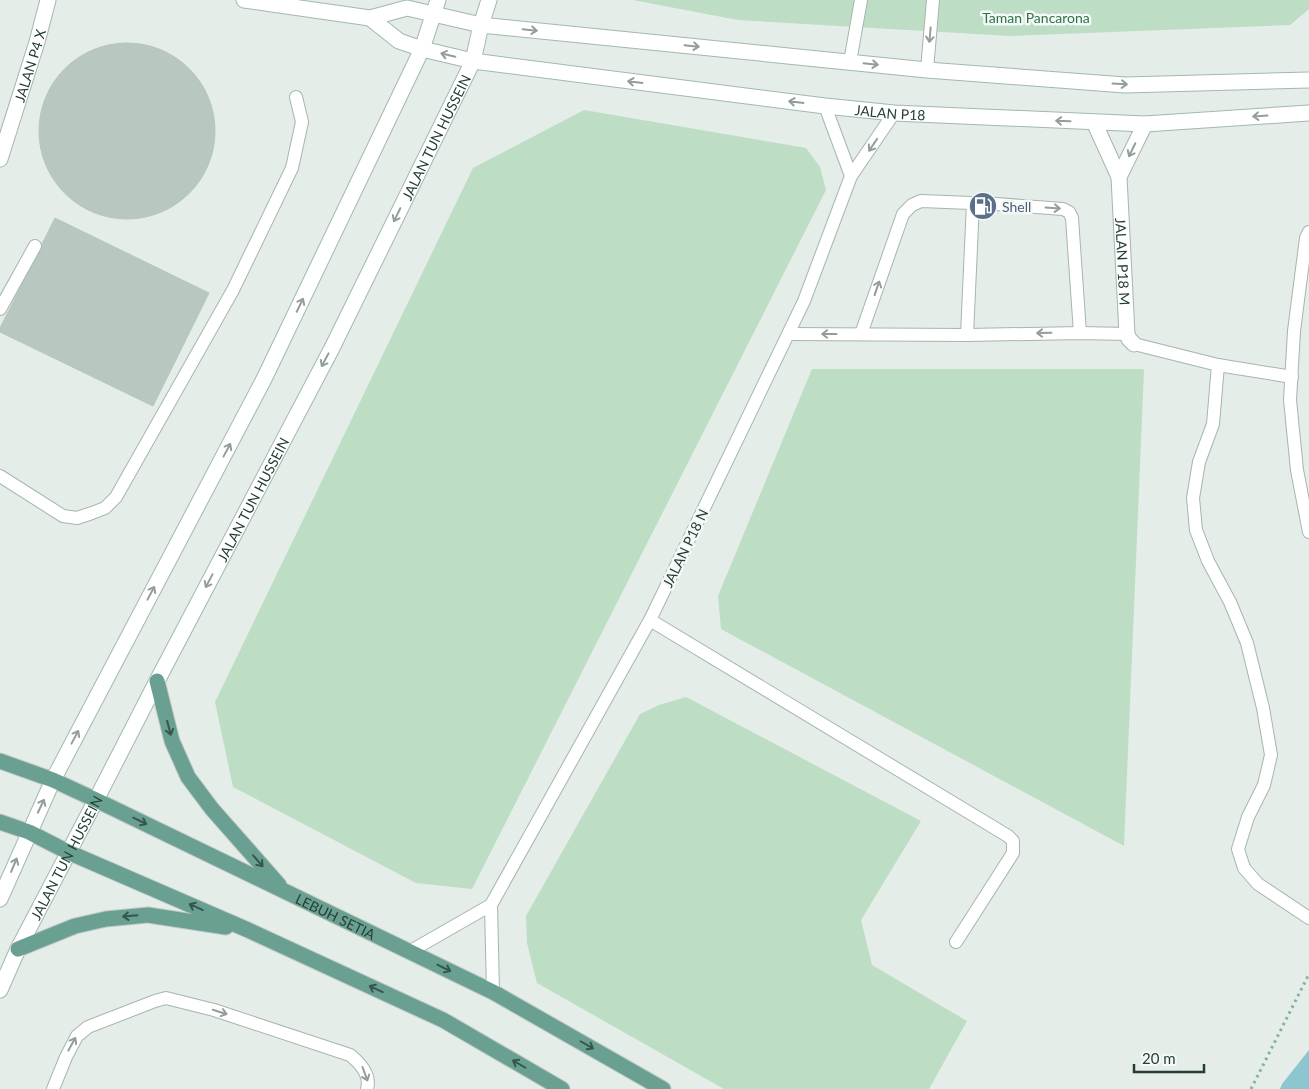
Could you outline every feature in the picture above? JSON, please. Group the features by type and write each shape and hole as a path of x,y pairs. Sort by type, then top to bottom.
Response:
{"main road":[{"path":"156,681 172,741 188,777 212,809 284,891"},
{"name":"LEBUH SETIA","path":"0,761 53,780 96,800 492,992 663,1089"},
{"path":"0,822 29,832 68,852 248,930 443,1020 562,1089"},
{"path":"18,949 75,926 106,919 148,915 248,930"}],"street":[{"name":"JALAN P4 X","path":"0,160 37,42 48,0"},
{"path":"244,0 370,18 407,8 436,7 482,25 927,70 1125,85 1309,80"},
{"name":"JALAN TUN HUSSEIN","path":"0,990 18,949 156,681 332,348 473,61 490,0"},
{"path":"0,899 53,780 264,379 422,49 436,7"},
{"name":"JALAN P18","path":"370,18 399,41 422,49 473,61 825,106 894,113 1145,124 1309,113"},
{"name":"JALAN P18 M","path":"1094,122 1119,176 1131,339"},
{"name":"JALAN P18 M","path":"1119,176 1145,124"}],"lane":[{"path":"850,62 860,0"},
{"path":"927,70 933,0"},
{"path":"0,476 63,516 76,518 106,508 116,497 233,290 292,168 302,122 296,97"},
{"path":"825,106 851,176"},
{"name":"JALAN P18 N","path":"492,992 491,905 650,620 789,334 804,300 851,176 894,113"},
{"path":"861,334 903,214 912,205 921,201 1063,209 1069,212 1072,218 1080,333"},
{"path":"967,335 974,203"},
{"path":"1309,232 1306,238 1294,331 1290,400 1297,470 1309,532"},
{"path":"0,309 35,246"},
{"path":"789,334 967,335 1080,333 1131,339 1218,365 1292,377"},
{"path":"1218,365 1213,424 1199,462 1193,498 1196,530 1208,561 1230,602 1247,643 1263,708 1270,754 1264,785 1248,817 1238,848 1244,868 1258,884 1309,918"},
{"path":"650,620 1014,841 1013,853 956,942"},
{"path":"409,952 491,905"},
{"path":"53,1089 77,1036 88,1028 166,998 214,1010 350,1055 358,1060 364,1069 367,1076 367,1089"}],"path":[{"path":"1251,1089 1309,974"}],"green space":[{"name":"Taman Pancarona","path":"633,0 1309,0 1309,9 1290,25 1010,36 738,20"},
{"path":"584,110 806,148 820,167 826,190 472,889 416,883 233,787 215,702 473,168"},
{"path":"812,369 1144,369 1124,846 721,629 718,596"},
{"path":"686,697 921,821 861,920 872,965 967,1021 929,1089 724,1089 537,983 527,943 526,916 640,714 659,705"}],"water":[{"path":"1309,1050 1309,1089 1280,1089 1282,1084"}],"building":[{"path":"118,43 136,43 153,46 169,53 195,75 205,89 212,105 215,131 214,148 209,165 195,187 183,199 169,209 153,216 136,219 118,219 101,216 85,209 59,187 49,173 42,157 39,140 39,122 42,105 49,89 71,63 85,53 101,46"},
{"path":"55,218 209,293 153,406 0,332 0,328"}],"place":[{"name":"Shell","path":"983,206"}]}
